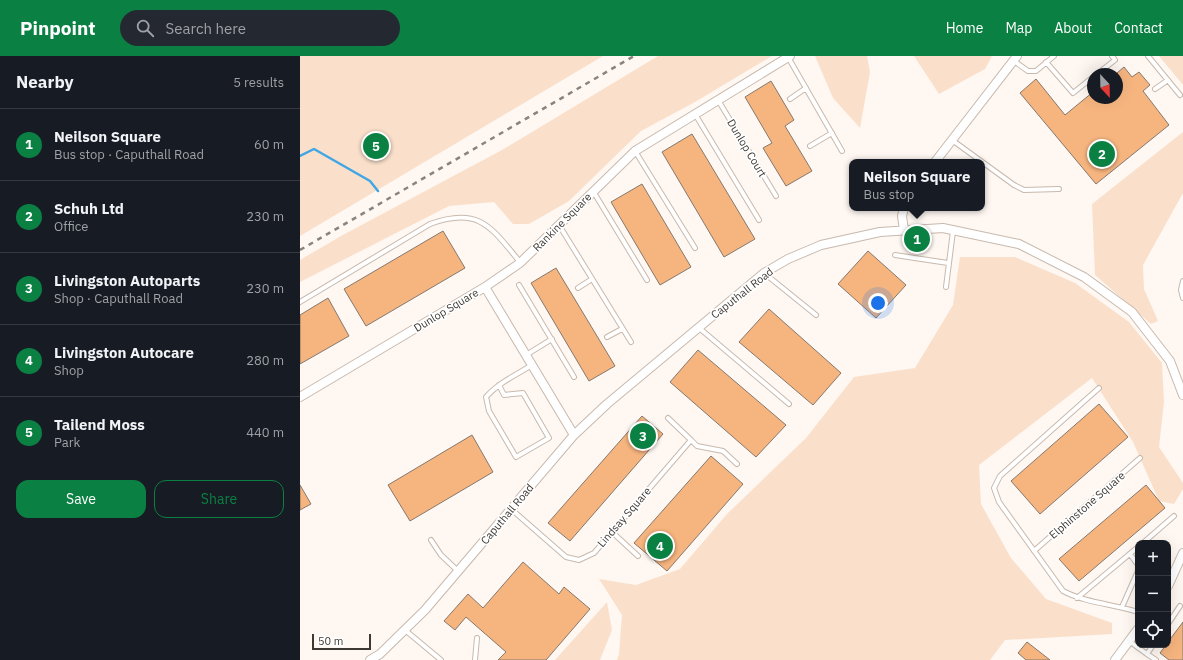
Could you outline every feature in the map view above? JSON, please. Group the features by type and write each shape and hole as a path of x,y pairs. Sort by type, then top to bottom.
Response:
{"street":[{"name":"Rankine Square","path":"485,287 520,263 635,152 695,113 789,57"},
{"path":"937,159 1015,59"},
{"path":"903,211 902,216 904,230"},
{"name":"Caputhall Road","path":"370,660 380,654 405,630 459,572 574,436 607,404 764,273 788,259 821,245 880,232 943,228 1019,244 1084,277 1132,312 1170,361 1183,395"},
{"name":"Dunlop Square","path":"300,397 485,287 574,436"},
{"path":"1171,579 1183,553"},
{"path":"1115,660 1135,633"}],"lane":[{"path":"1015,59 1028,71 1036,72 1054,56"},
{"path":"1106,68 1116,60 1112,56"},
{"path":"1148,56 1180,95"},
{"path":"789,57 842,151"},
{"path":"1046,62 1072,93 1087,82"},
{"path":"1155,90 1168,80"},
{"path":"790,99 806,88"},
{"name":"Dunlop Court","path":"718,100 776,196"},
{"path":"695,113 758,220"},
{"path":"810,146 832,133"},
{"path":"952,140 978,159"},
{"path":"635,152 695,248"},
{"path":"985,164 1014,185 1024,190 1059,189"},
{"path":"593,191 647,280"},
{"path":"300,302 423,228 449,217 463,217 481,221 495,231 520,263"},
{"path":"559,224 631,342"},
{"path":"946,287 953,231"},
{"path":"895,255 948,263"},
{"path":"764,273 816,315"},
{"path":"578,288 592,279"},
{"path":"1183,281 1181,290 1183,298"},
{"path":"519,285 574,377"},
{"path":"698,327 789,404"},
{"path":"607,337 622,329"},
{"path":"526,354 552,339"},
{"path":"498,386 504,394 523,393 549,438 516,457 492,417 486,398 498,386 532,365"},
{"path":"1099,388 1000,476 994,488 999,502 1063,591 1077,598 1135,611"},
{"path":"668,418 697,446 723,451 737,464"},
{"name":"Lindsay Square","path":"511,509 566,557 579,560 594,553 691,440"},
{"name":"Elphinstone Square","path":"1034,551 1140,458"},
{"path":"1146,540 1174,516"},
{"path":"612,532 638,556"},
{"path":"431,540 441,555 459,572"},
{"path":"1077,598 1135,550"},
{"path":"1130,554 1135,561"},
{"path":"1122,607 1136,576"},
{"path":"1171,620 1180,606"},
{"path":"405,630 441,660"},
{"path":"475,660 477,638"},
{"path":"1129,641 1156,660"},
{"path":"1147,654 1151,648"}],"shaded area":[{"path":"300,56 603,56 300,236"},
{"path":"658,56 772,56 695,102 641,131 569,201 529,224 513,224 494,202 449,206 300,282 300,260 341,236 502,150"},
{"path":"815,56 867,56 870,72 860,128 833,98"},
{"path":"914,56 992,56 985,69 939,94"},
{"path":"1159,56 1183,56 1183,85"},
{"path":"1183,132 1183,193 1143,265 1144,289 1158,321 1151,324 1095,275 1092,204"},
{"path":"960,257 1015,257 1075,283 1129,322 1162,363 1164,402 1159,447 1183,483 1183,489 1174,504 1159,501 1133,442 1092,378 979,465 981,504 1011,558 1046,599 1112,623 1112,634 1005,640 990,660 617,660 619,654 622,615 599,579 636,585 680,569 727,514 806,438 854,377 915,368 953,305"},
{"path":"607,602 612,630 600,660 555,660"}],"building":[{"path":"1124,67 1132,77 1139,72 1150,85 1143,91 1169,125 1096,184 1020,93 1036,79 1065,115 1087,97 1087,104 1123,104"},
{"path":"771,81 794,120 785,126 812,171 786,186 763,148 772,143 745,97"},
{"path":"692,134 755,239 724,257 662,152"},
{"path":"642,184 691,267 660,285 611,202"},
{"path":"443,231 465,268 366,326 344,289"},
{"path":"868,251 906,285 876,318 838,284"},
{"path":"556,268 615,366 589,381 531,283"},
{"path":"328,298 349,336 300,364 300,315"},
{"path":"769,309 841,373 813,405 739,342"},
{"path":"698,350 786,425 756,457 670,382"},
{"path":"1099,404 1128,437 1040,514 1011,481"},
{"path":"642,416 663,434 570,541 548,523"},
{"path":"472,435 493,472 410,521 388,485"},
{"path":"711,456 743,484 667,571 634,543"},
{"path":"300,485 311,504 300,510"},
{"path":"1146,485 1165,508 1079,581 1059,559"},
{"path":"523,562 559,594 564,587 590,609 546,660 498,660 506,652 466,617 455,630 444,621 468,594 483,608"},
{"path":"1183,622 1183,660 1169,660 1160,653 1164,648 1171,648 1171,638"},
{"path":"1027,642 1050,660 1026,660 1018,653"}],"waterway":[{"path":"300,156 314,149 370,181 378,191"}],"railway":[{"path":"300,250 634,56"}],"place":[{"name":"Tailend Moss","path":"376,146"},
{"name":"Schuh Ltd","path":"1102,154"},
{"name":"Neilson Square","path":"917,239"},
{"name":"Livingston Autoparts","path":"643,436"},
{"name":"Livingston Autocare","path":"660,546"}]}
